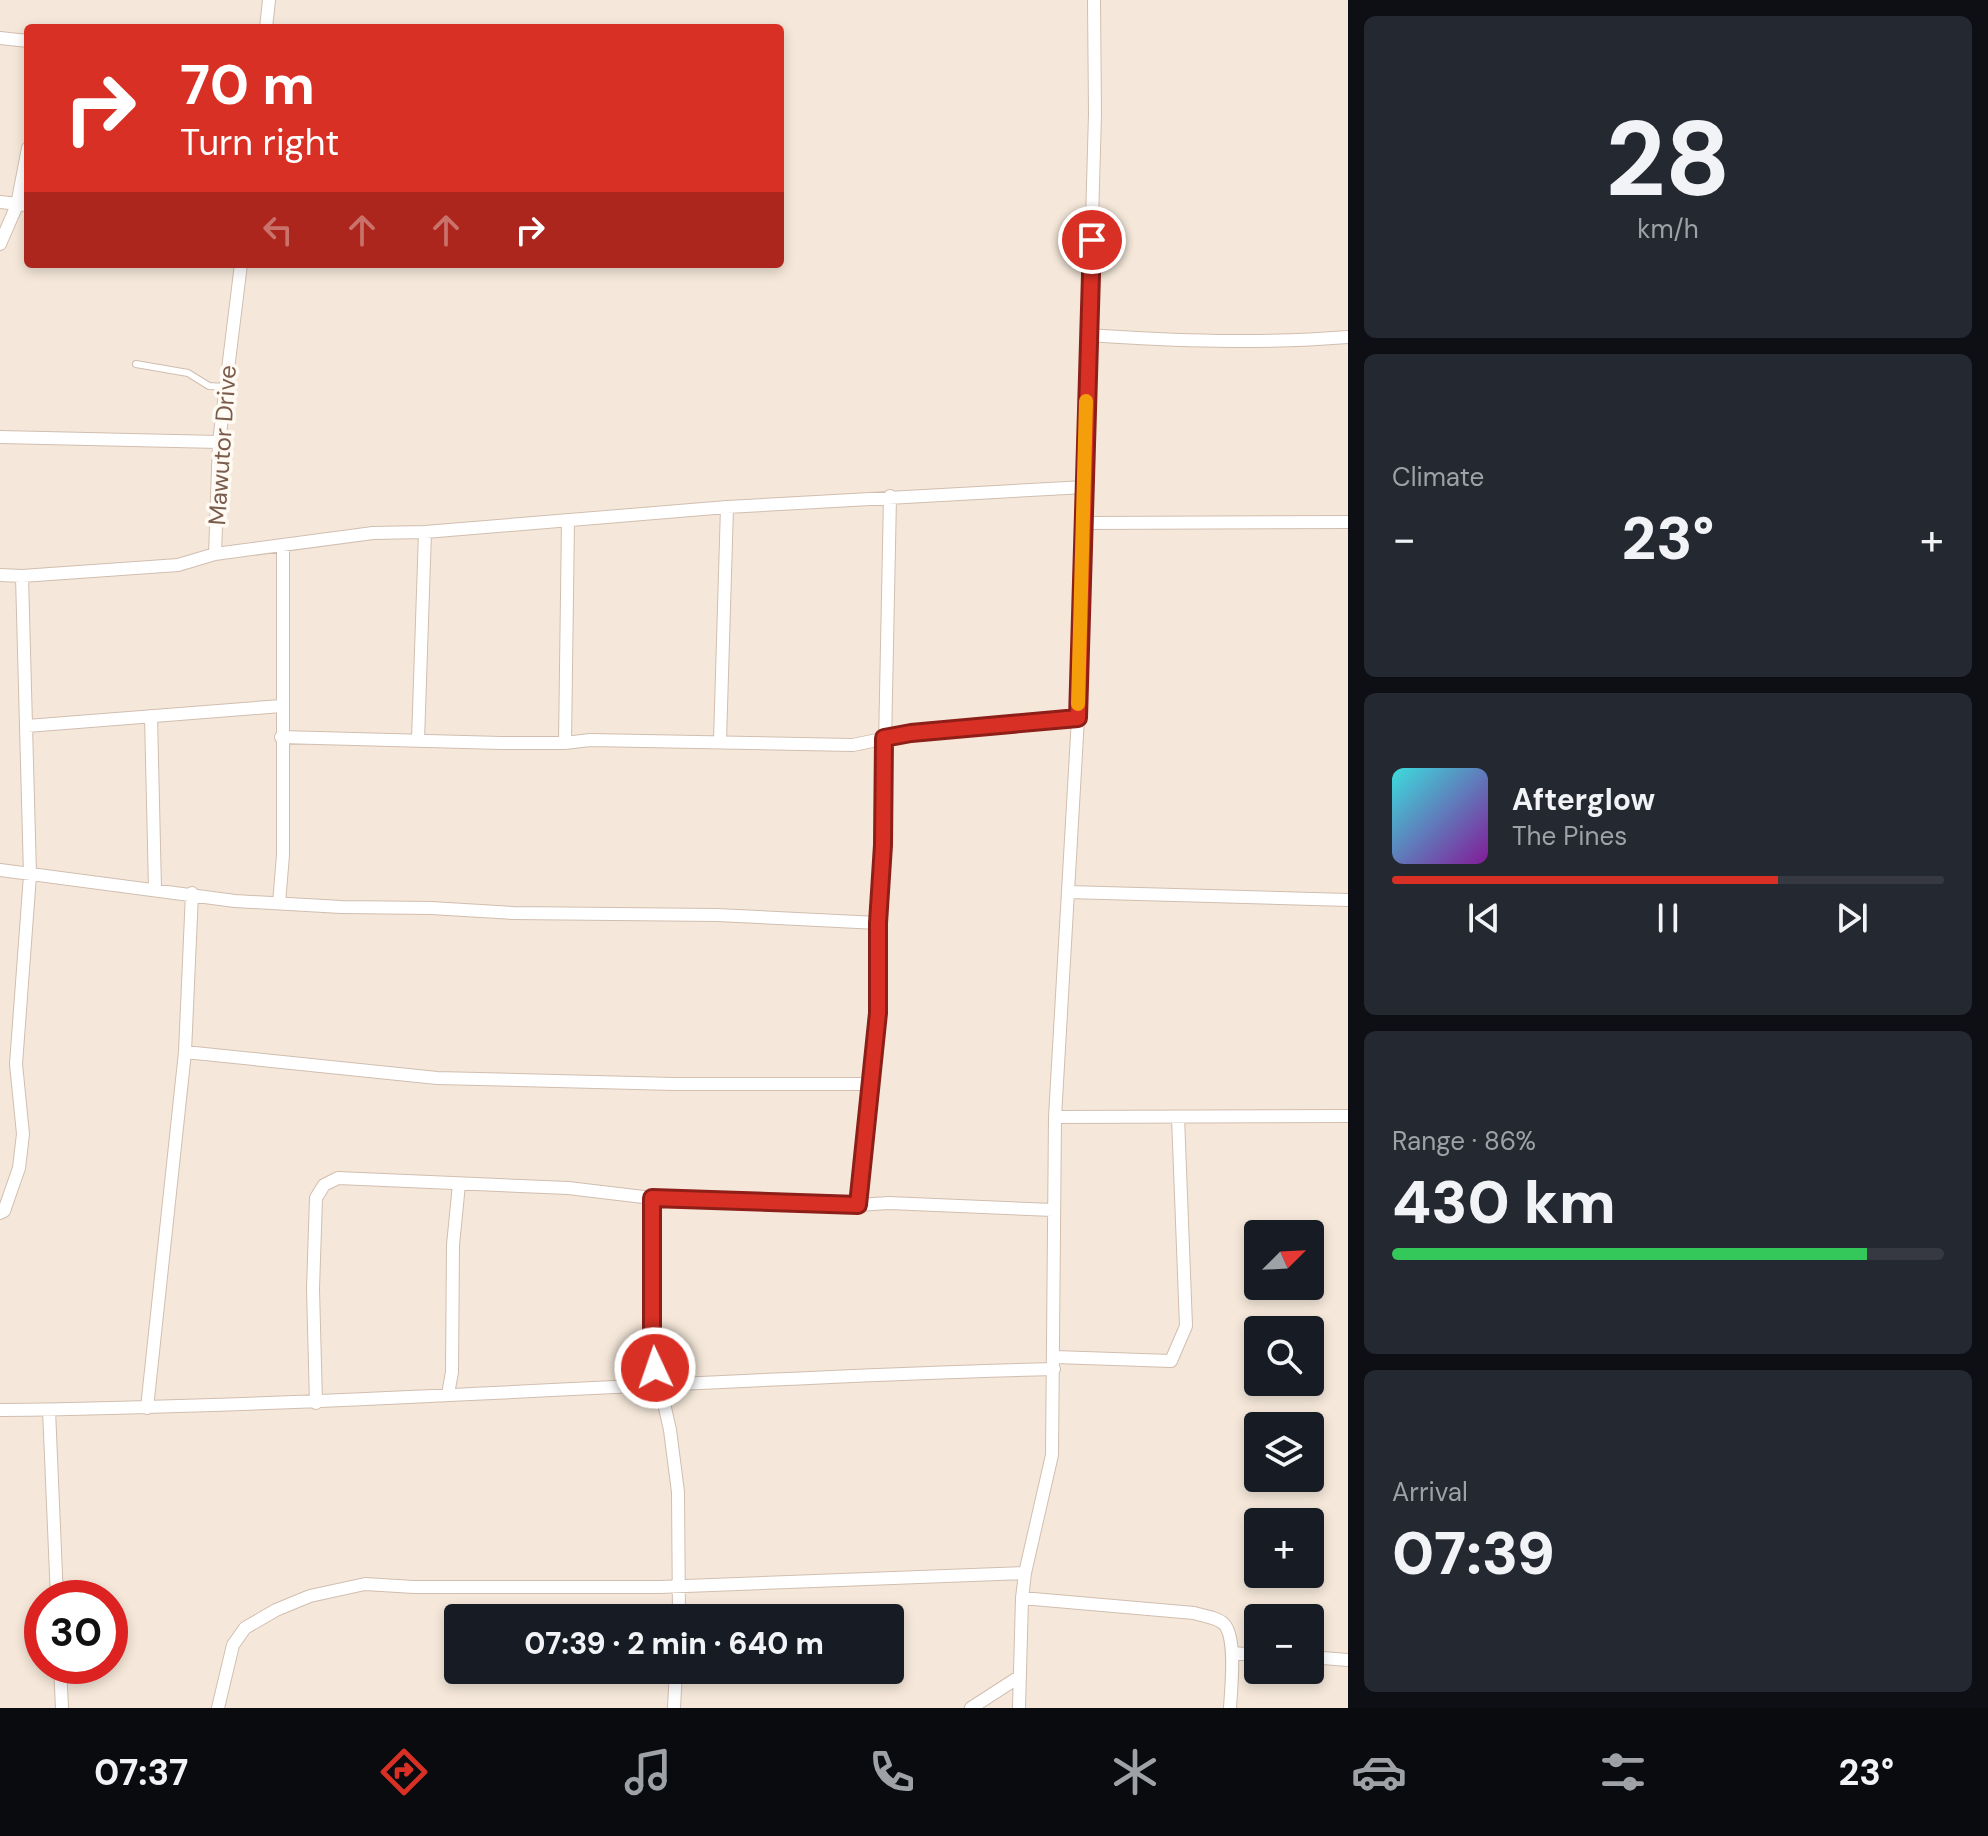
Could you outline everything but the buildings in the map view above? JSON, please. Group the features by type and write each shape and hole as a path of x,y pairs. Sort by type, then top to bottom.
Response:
{"street":[{"path":"266,24 269,0"},
{"path":"1019,1708 1025,1573 1052,1455 1055,1117 1078,718 1095,114 1094,0"},
{"path":"0,38 24,41"},
{"path":"0,202 22,205 0,244"},
{"name":"Mawutor Drive","path":"0,575 178,565 215,554 219,442 240,268"},
{"path":"1089,335 1193,342 1295,342 1348,337"},
{"path":"0,437 219,442"},
{"path":"215,554 373,533 425,532 890,496 1085,487"},
{"path":"858,1205 878,1013 890,496"},
{"path":"720,741 727,507"},
{"path":"565,743 568,520"},
{"path":"1084,523 1348,522"},
{"path":"418,740 425,532"},
{"path":"279,903 283,855 283,545"},
{"path":"0,1213 4,1211 19,1168 23,1134 16,1064 30,875 22,576"},
{"path":"27,726 281,706"},
{"path":"151,716 155,889"},
{"path":"281,737 565,743 590,740 720,741 817,746 853,745 911,733 1078,718"},
{"path":"0,870 235,901 513,913 717,915 878,923"},
{"path":"1068,892 1348,900"},
{"path":"147,1408 185,1052 192,893"},
{"path":"185,1052 437,1078 674,1084 869,1084"},
{"path":"1055,1117 1348,1116"},
{"path":"0,1410 316,1403 448,1394 925,1373 1054,1363 1171,1361 1186,1326 1178,1117"},
{"path":"316,1403 313,1289 316,1198 324,1185 338,1178 568,1188 652,1198 1053,1210"},
{"path":"448,1394 452,1372 453,1245 459,1184"},
{"path":"652,1198 652,1350 670,1430 678,1492 679,1604"},
{"path":"49,1410 56,1580"},
{"path":"218,1708 233,1645 245,1628 276,1610 310,1596 365,1584 444,1587 680,1586 1025,1573"},
{"path":"1022,1598 1194,1613 1214,1618 1225,1625 1230,1637 1230,1708"},
{"path":"1232,1653 1244,1654"},
{"path":"1324,1658 1348,1660"},
{"path":"971,1708 1019,1677"},
{"path":"61,1684 62,1708"},
{"path":"674,1708 675,1684"}],"lane":[{"path":"136,364 188,373 209,386 225,387"}],"shaded area":[{"path":"0,0 1348,0 1348,1708 0,1708"}],"slow traffic":[{"path":"1078,704 1086,401"}],"route":[{"path":"655,1368 652,1350 652,1198 858,1205 878,1013 884,738 1078,718 1092,240"}]}
